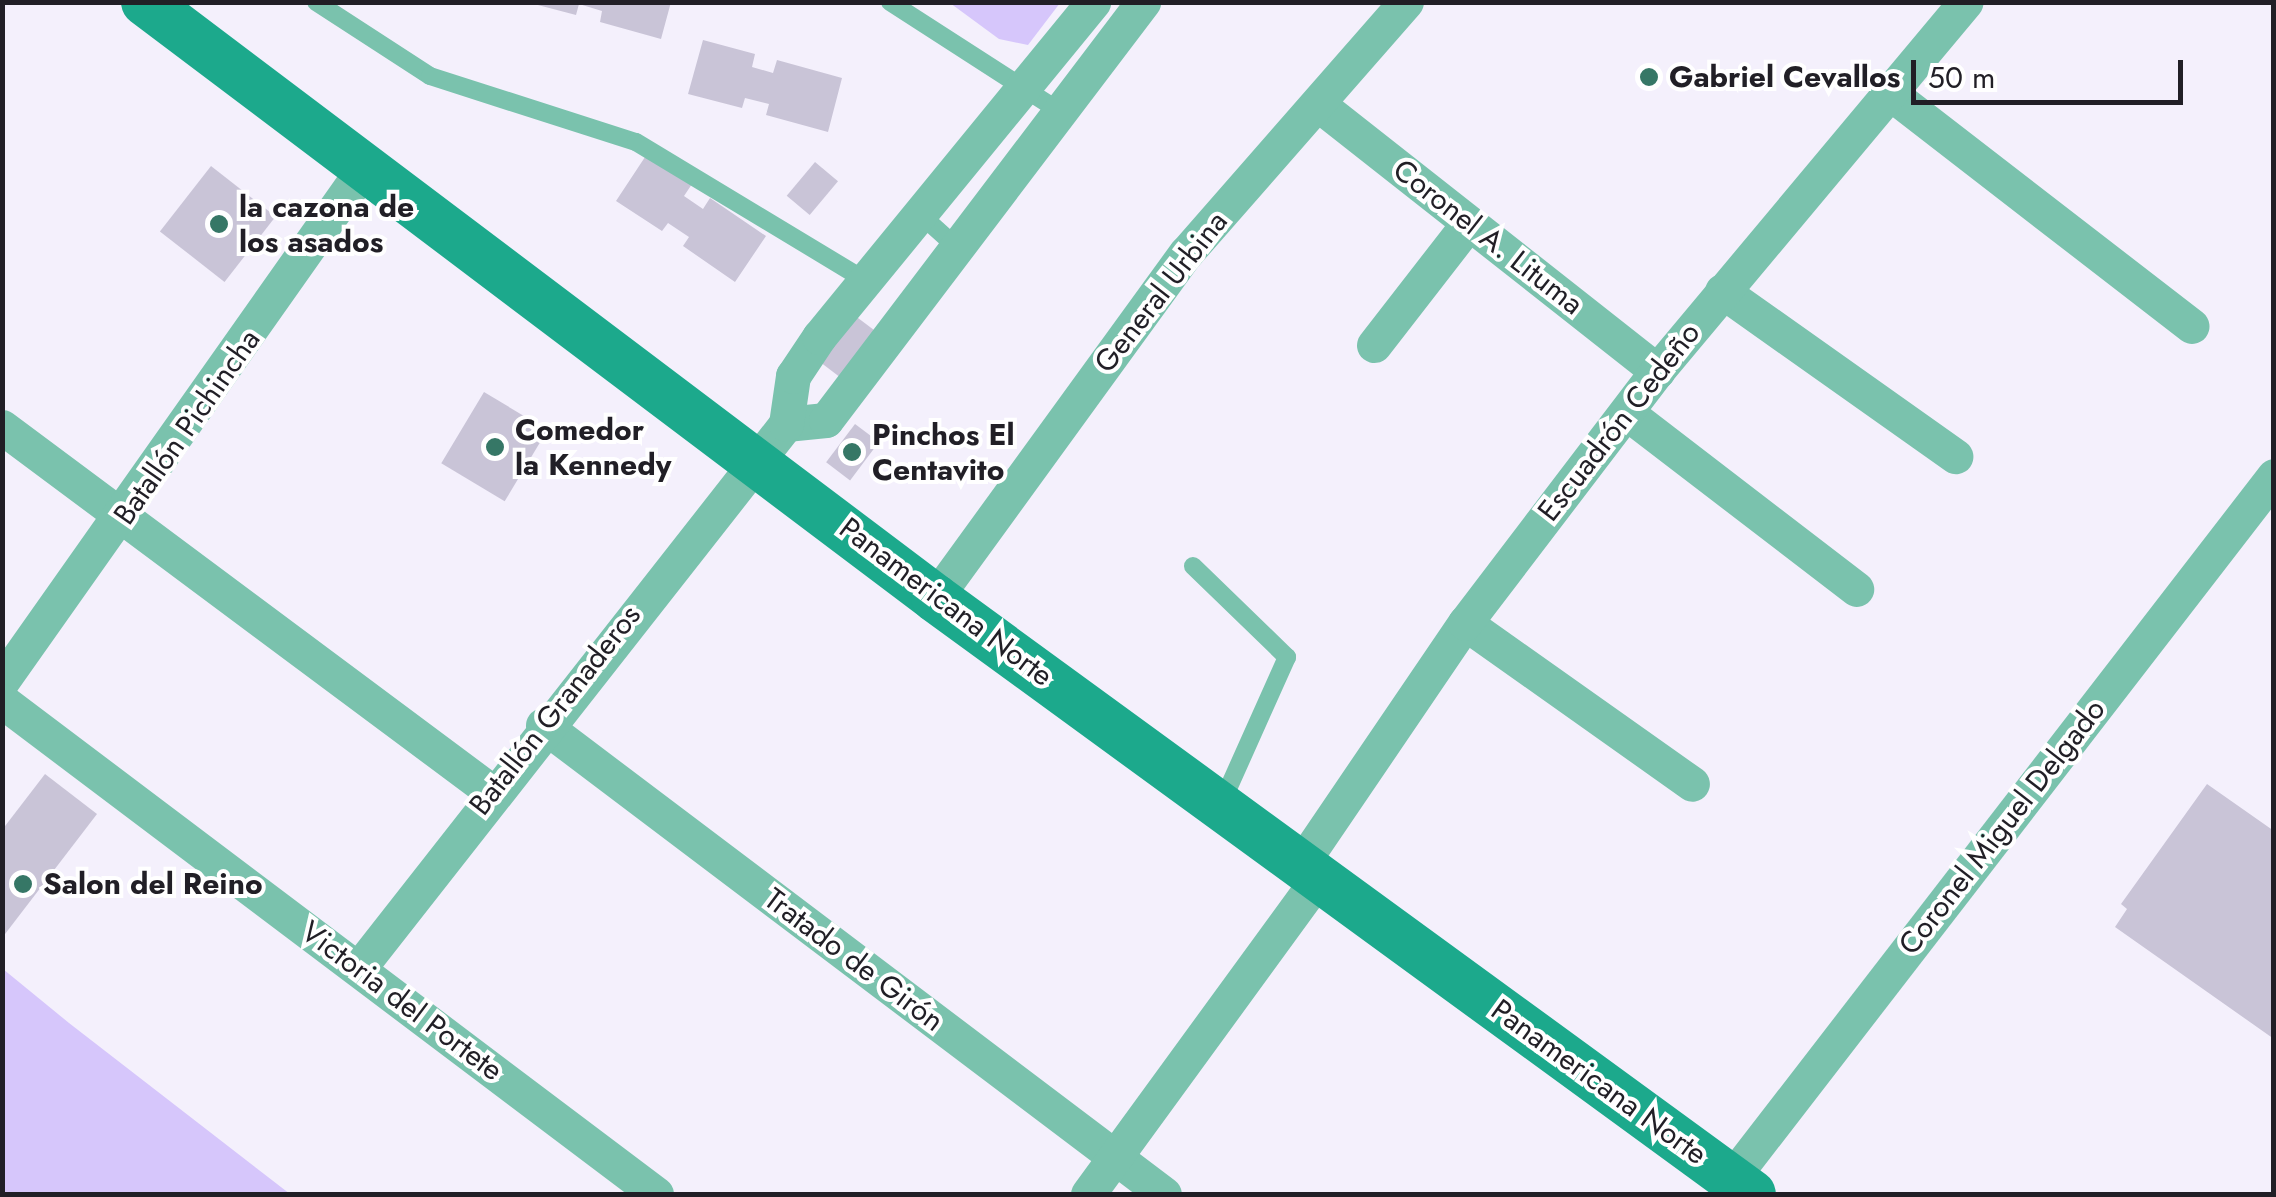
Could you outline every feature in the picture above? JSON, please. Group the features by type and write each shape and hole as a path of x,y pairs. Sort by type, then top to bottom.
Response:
{"main road":[{"name":"Panamericana Norte","path":"146,2 364,168 771,440 936,598 1222,802 1741,1187"}],"street":[{"path":"771,440 793,376 866,280 1029,87 1093,2"},
{"path":"771,440 826,420 961,251 1144,2"},
{"name":"General Urbina","path":"936,598 1186,253 1406,2"},
{"name":"Escuadrón Cedeño","path":"1088,1194 1310,870 1465,623 1657,370 1894,96 1966,2"},
{"path":"1894,96 2192,326"},
{"name":"Coronel A. Lituma","path":"1318,104 1657,370"},
{"name":"Batallón Pichincha","path":"2,681 124,517 364,168"},
{"path":"1374,345 1468,224"},
{"path":"1722,291 1956,456"},
{"path":"1626,413 1856,589"},
{"path":"2,427 492,792"},
{"name":"Batallón Granaderos","path":"359,968 543,725 771,440"},
{"name":"Coronel Miguel Delgado","path":"1741,1187 2274,476"},
{"path":"1465,623 1692,784"},
{"name":"Victoria del Portete","path":"2,701 656,1194"},
{"name":"Tratado de Girón","path":"543,725 1164,1194"}],"lane":[{"path":"316,2 430,76 636,142 866,280"},
{"path":"890,2 1029,87 1063,114"},
{"path":"921,215 961,251"},
{"path":"1193,566 1287,657 1222,802"}],"shaded area":[{"path":"950,3 1060,3 1028,45 999,39"},
{"path":"3,969 69,1023 290,1194 3,1194"}],"building":[{"path":"671,2 661,39 600,22 602,11 579,4 576,15 534,4"},
{"path":"703,40 755,54 752,67 773,73 777,60 842,78 828,132 766,115 769,104 745,98 742,108 688,94"},
{"path":"647,154 692,184 684,196 703,209 710,198 766,236 735,282 683,246 689,237 668,223 662,231 616,201"},
{"path":"815,162 838,181 810,215 787,196"},
{"name":"la cazona de los asados","path":"211,166 276,216 225,282 160,231"},
{"path":"854,315 878,333 843,379 819,361"},
{"name":"Comedor la Kennedy","path":"484,392 547,430 505,501 441,463"},
{"name":"Pinchos El Centavito","path":"855,424 879,442 850,480 826,462"},
{"name":"Salon del Reino","path":"45,774 97,814 2,938 2,830"},
{"path":"2207,784 2274,831 2274,1039 2115,927 2127,909 2121,904"}],"place":[{"name":"Gabriel Cevallos","path":"1649,77"},
{"name":"la cazona de los asados","path":"219,224"},
{"name":"Comedor la Kennedy","path":"495,447"},
{"name":"Pinchos El Centavito","path":"852,452"},
{"name":"Salon del Reino","path":"23,884"}]}
